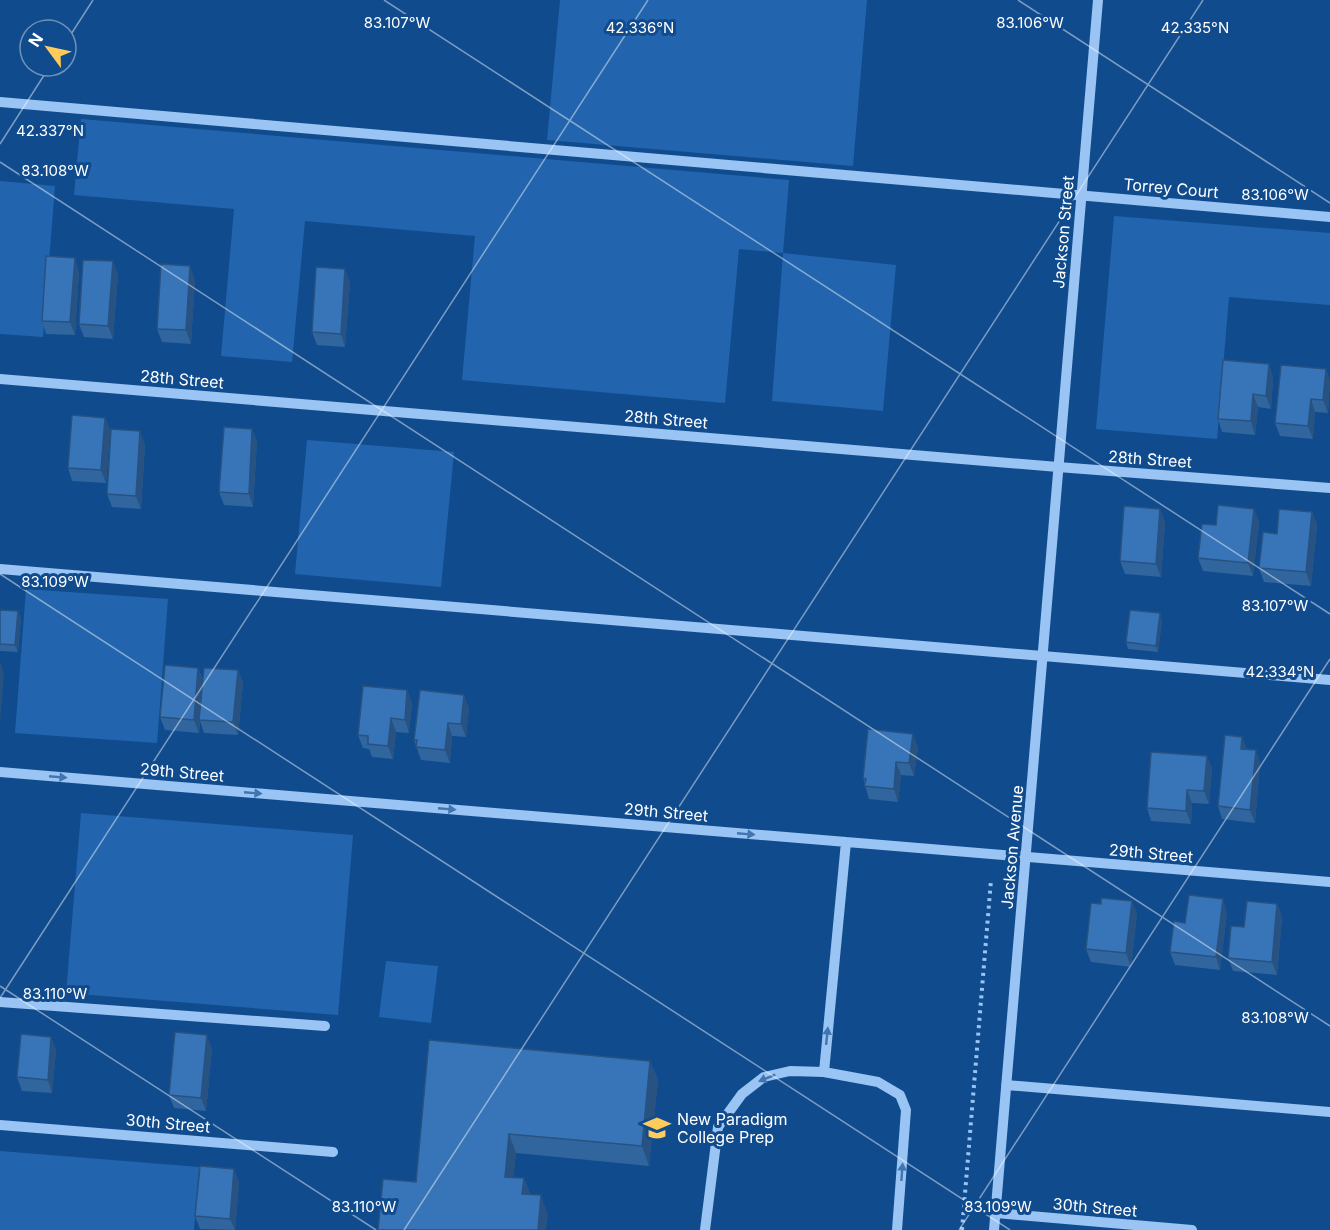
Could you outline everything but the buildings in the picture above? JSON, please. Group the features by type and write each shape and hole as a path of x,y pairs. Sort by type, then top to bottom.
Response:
{"street":[{"name":"Jackson Street","path":"1059,467 1098,0"},
{"name":"Torrey Court","path":"0,102 1330,217"},
{"name":"28th Street","path":"0,379 1330,488"},
{"name":"Jackson Avenue","path":"994,1230 1059,467"},
{"path":"0,570 1330,680"},
{"name":"29th Street","path":"0,772 1330,882"},
{"path":"824,1072 846,842"},
{"path":"0,1002 325,1026"},
{"path":"705,1230 718,1126 742,1094 764,1077 790,1071 824,1072 879,1082 900,1095 906,1110 897,1230"},
{"path":"1006,1086 1330,1112"},
{"name":"30th Street","path":"0,1125 333,1152"},
{"name":"30th Street","path":"996,1213 1192,1230"}],"path":[{"path":"962,1230 991,880"}],"shaded area":[{"path":"560,0 867,0 853,166 547,140"},
{"path":"81,119 789,180 783,253 739,249 725,403 462,380 475,236 305,221 292,362 221,356 234,209 74,195"},
{"path":"0,181 55,186 43,337 0,334"},
{"path":"1114,216 1330,233 1330,305 1229,297 1217,439 1096,429"},
{"path":"783,253 896,265 883,411 772,401"},
{"path":"307,440 454,452 441,587 295,574"},
{"path":"26,589 168,599 157,743 15,733"},
{"path":"81,813 353,835 338,1015 66,993"},
{"path":"386,961 438,966 431,1023 379,1017"},
{"path":"0,1151 199,1167 194,1230 0,1230"}],"place":[{"name":"New Paradigm College Prep","path":"657,1128"}]}
